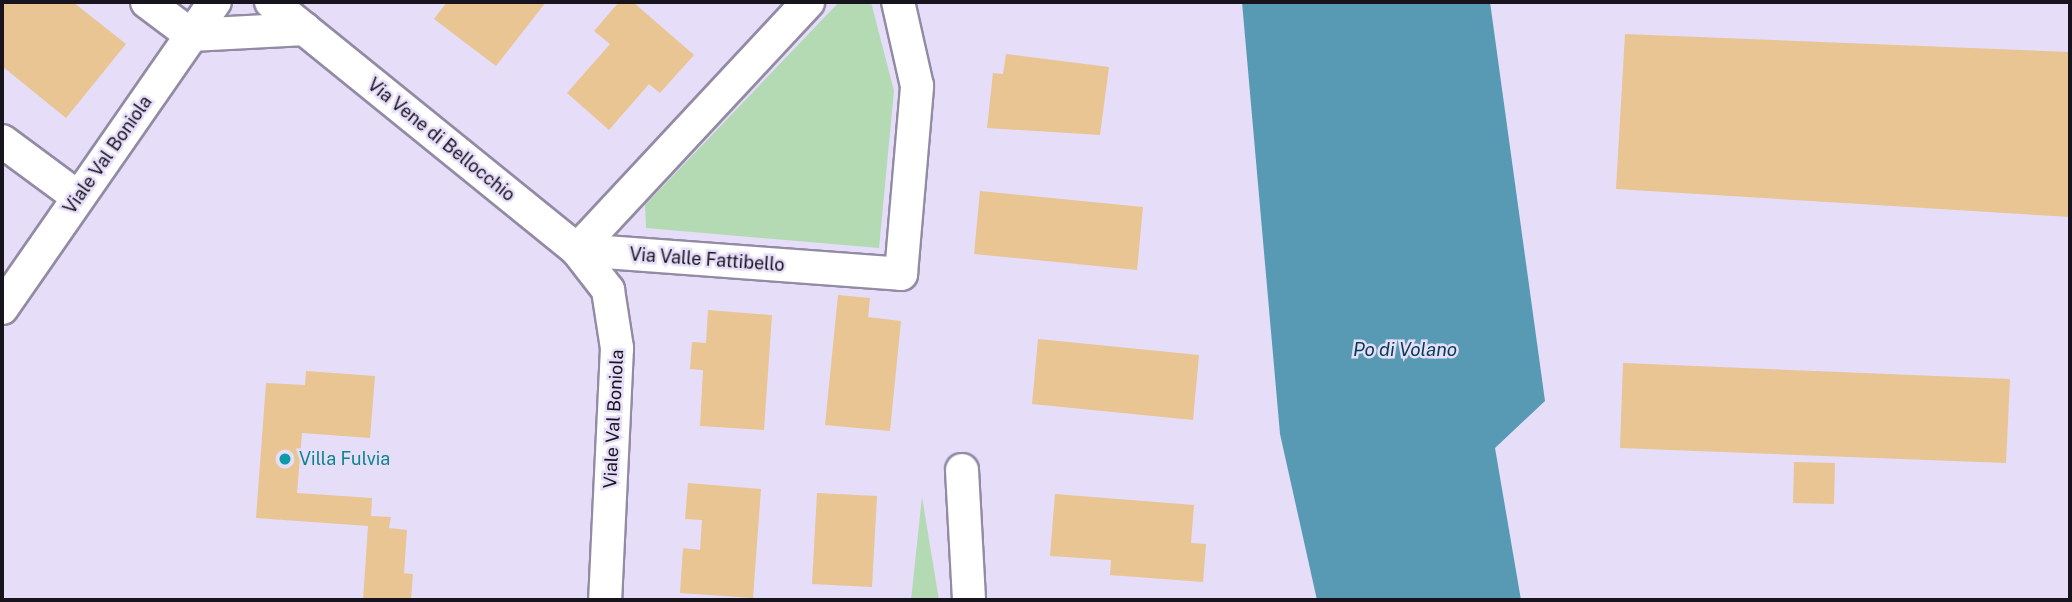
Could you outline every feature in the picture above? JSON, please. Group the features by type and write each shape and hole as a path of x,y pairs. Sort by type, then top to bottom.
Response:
{"street":[{"path":"147,2 191,36 305,29"},
{"name":"Viale Val Boniola","path":"2,308 215,2"},
{"name":"Via Vene di Bellocchio","path":"271,2 577,250"},
{"path":"577,250 808,2"},
{"name":"Via Valle Fattibello","path":"577,250 901,274 917,86 898,2"},
{"path":"2,141 78,197"},
{"name":"Viale Val Boniola","path":"577,250 608,290 617,320 605,600"},
{"path":"962,470 969,600"}],"green space":[{"path":"839,2 871,2 894,91 879,248 646,228 645,205"},
{"path":"922,497 939,600 911,600"}],"water":[{"name":"Po di Volano","path":"1242,2 1490,2 1545,401 1495,448 1521,600 1317,600 1280,434"}],"building":[{"path":"2,2 73,2 126,44 66,118 2,66"},
{"path":"447,2 546,2 496,66 434,19"},
{"path":"619,2 633,2 694,55 660,93 649,84 609,130 567,93 610,44 594,31"},
{"path":"1625,34 2070,52 2070,217 1616,189"},
{"path":"1006,54 1109,67 1100,135 987,128 993,73 1003,74"},
{"path":"980,191 1143,207 1137,270 974,254"},
{"path":"838,295 870,298 868,317 901,321 890,431 825,425"},
{"path":"708,310 772,315 764,430 700,426 703,370 690,369 692,342 706,343"},
{"path":"1038,339 1199,355 1193,420 1032,404"},
{"path":"1623,363 2010,379 2006,463 1620,448"},
{"path":"306,371 375,376 370,438 302,433 297,493 372,498 371,516 391,517 389,528 407,530 404,573 413,574 411,600 363,600 368,526 256,518 266,383 305,385"},
{"path":"1794,462 1835,463 1834,504 1793,503"},
{"path":"688,483 761,489 753,598 680,593 683,548 700,550 702,520 685,519"},
{"path":"817,493 877,496 872,587 812,584"},
{"path":"1055,494 1194,505 1191,543 1206,544 1203,582 1110,575 1111,560 1050,556"}],"place":[{"name":"Villa Fulvia","path":"285,459"}]}
